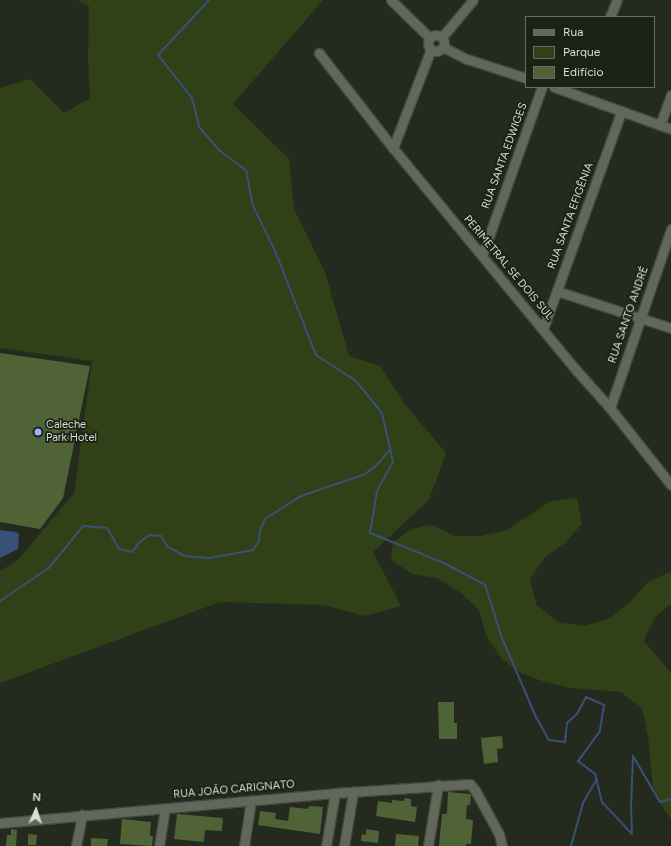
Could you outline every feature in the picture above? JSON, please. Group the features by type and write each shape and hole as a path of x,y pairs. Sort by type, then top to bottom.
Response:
{"street":[{"path":"391,0 430,38"},
{"path":"442,37 473,0"},
{"path":"610,16 617,0"},
{"path":"442,37 437,35 430,38 428,44 431,49 436,51 443,47"},
{"path":"442,37 444,42 443,47"},
{"path":"443,47 467,59 525,78"},
{"path":"393,148 431,49"},
{"name":"PERIMETRAL SE DOIS SUL","path":"319,54 393,148 670,481"},
{"name":"RUA SANTA EDWIGES","path":"482,256 542,88"},
{"path":"557,88 671,129"},
{"path":"581,97 585,88"},
{"path":"660,125 671,95"},
{"name":"RUA SANTA EFIGÊNIA","path":"543,329 621,112"},
{"name":"RUA SANTO ANDRÉ","path":"610,408 671,229"},
{"path":"557,291 671,328"},
{"name":"RUA JOÃO CARIGNATO","path":"0,823 334,793 470,784 475,790 499,834 502,846"},
{"path":"428,846 438,785"},
{"path":"344,846 353,792"},
{"path":"326,846 334,793"},
{"path":"244,846 251,801"},
{"path":"159,846 165,808"},
{"path":"76,846 82,815"}],"green space":[{"path":"77,0 323,0 233,104 289,159 294,209 325,272 349,356 380,366 404,403 446,453 429,500 373,552 401,606 365,616 324,605 220,602 0,683 0,571 18,560 74,493 92,361 0,348 0,88 30,79 64,113 90,98 88,59 89,6"},
{"path":"577,498 582,524 565,543 545,557 530,579 536,604 558,622 584,626 609,619 629,603 647,583 671,571 671,604 654,618 644,641 671,673 671,819 664,810 653,787 648,737 642,708 621,692 571,688 545,682 521,673 501,658 486,635 479,610 461,593 437,578 412,574 391,560 393,543 411,529 432,525 455,536 481,536 507,530 551,501"}],"water":[{"path":"0,530 16,532 19,534 18,549 0,558"}],"building":[{"name":"Caleche Park Hotel","path":"0,353 90,366 63,498 40,529 0,522"},
{"path":"438,702 454,702 454,723 457,723 457,739 439,739"},
{"path":"502,736 503,748 497,749 498,762 484,764 481,738"},
{"path":"448,792 471,795 470,805 467,805 466,819 473,820 471,844 466,844 466,846 439,846 442,814 447,814"},
{"path":"405,798 411,799 411,806 417,807 415,822 376,816 378,801 392,803 392,800 404,801"},
{"path":"309,806 323,807 320,834 258,825 260,811 276,813 275,819 288,821 290,807 308,809"},
{"path":"177,814 223,818 222,831 205,830 204,842 174,839"},
{"path":"122,819 151,822 150,836 153,836 152,846 120,844"},
{"path":"11,829 17,830 16,846 6,846 7,835 11,835"},
{"path":"366,829 379,831 378,843 361,841 362,834 366,835"},
{"path":"28,834 37,835 36,845 28,845"},
{"path":"396,834 419,836 418,846 395,846"},
{"path":"91,838 108,839 107,846 91,846"}],"waterway":[{"path":"209,0 158,55 192,98 199,127 219,150 246,170 253,206 275,251 316,355 356,381 382,413 393,462 377,491 370,533 444,563 485,585 502,638 536,717 549,740 565,742 567,723 577,714 586,697 604,705 600,731 578,761 595,774 602,802 632,834 631,808 633,756 660,802 671,799"},
{"path":"0,601 49,568 83,526 107,528 119,549 132,552 139,543 149,535 161,536 168,547 185,556 210,558 253,550 259,541 260,530 265,519 301,496 363,475 375,467 390,450"},
{"path":"571,846 583,803 597,779"}],"place":[{"name":"Caleche Park Hotel","path":"38,432"}]}
